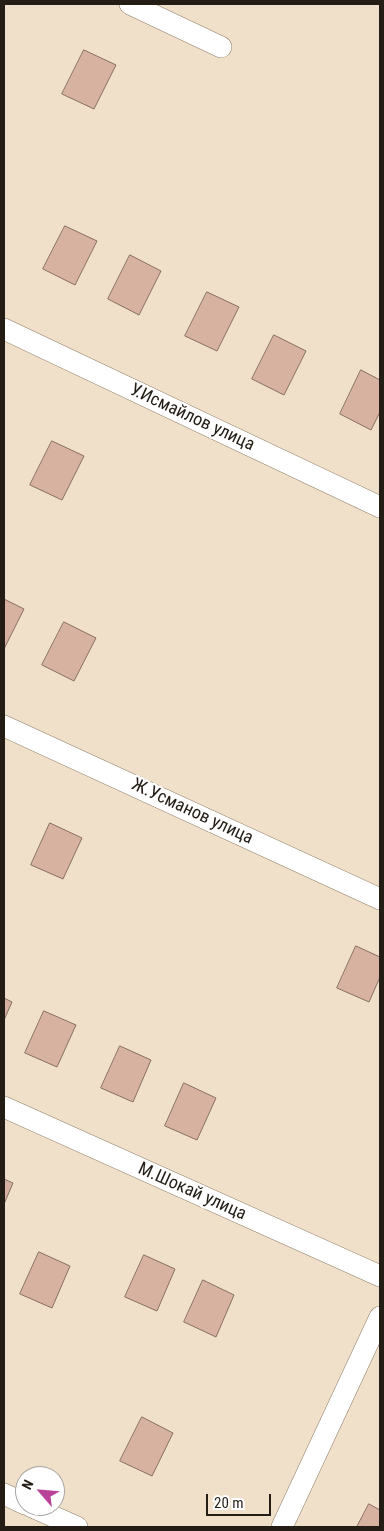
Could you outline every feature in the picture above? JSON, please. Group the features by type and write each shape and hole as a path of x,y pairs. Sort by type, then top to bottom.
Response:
{"street":[{"path":"130,4 221,47"},
{"name":"У.Исмайлов улица","path":"4,329 380,507"},
{"name":"Ж.Усманов улица","path":"4,726 380,898"},
{"name":"М.Шокай улица","path":"4,1108 380,1276"},
{"path":"282,1527 380,1317"},
{"path":"52,1516 77,1527"}],"building":[{"path":"84,50 116,65 94,109 62,94"},
{"path":"65,226 97,241 75,285 43,269"},
{"path":"130,255 161,271 139,315 108,299"},
{"path":"207,292 239,307 217,351 185,336"},
{"path":"274,335 306,351 284,395 252,379"},
{"path":"361,370 380,380 380,412 371,430 340,414"},
{"path":"52,441 84,456 62,500 30,485"},
{"path":"4,599 24,609 4,649"},
{"path":"64,622 96,638 74,681 42,665"},
{"path":"50,823 82,838 63,879 31,865"},
{"path":"356,946 380,957 380,977 369,1002 337,988"},
{"path":"4,998 12,1002 4,1020"},
{"path":"44,1011 76,1025 57,1067 25,1053"},
{"path":"120,1046 151,1060 133,1102 101,1088"},
{"path":"184,1083 216,1098 197,1140 165,1126"},
{"path":"4,1179 13,1183 4,1204"},
{"path":"39,1252 70,1266 52,1308 20,1294"},
{"path":"144,1255 175,1269 157,1311 125,1297"},
{"path":"203,1280 234,1295 216,1337 184,1322"},
{"path":"142,1417 173,1433 152,1476 120,1461"},
{"path":"369,1504 380,1510 380,1527 357,1527"}]}
